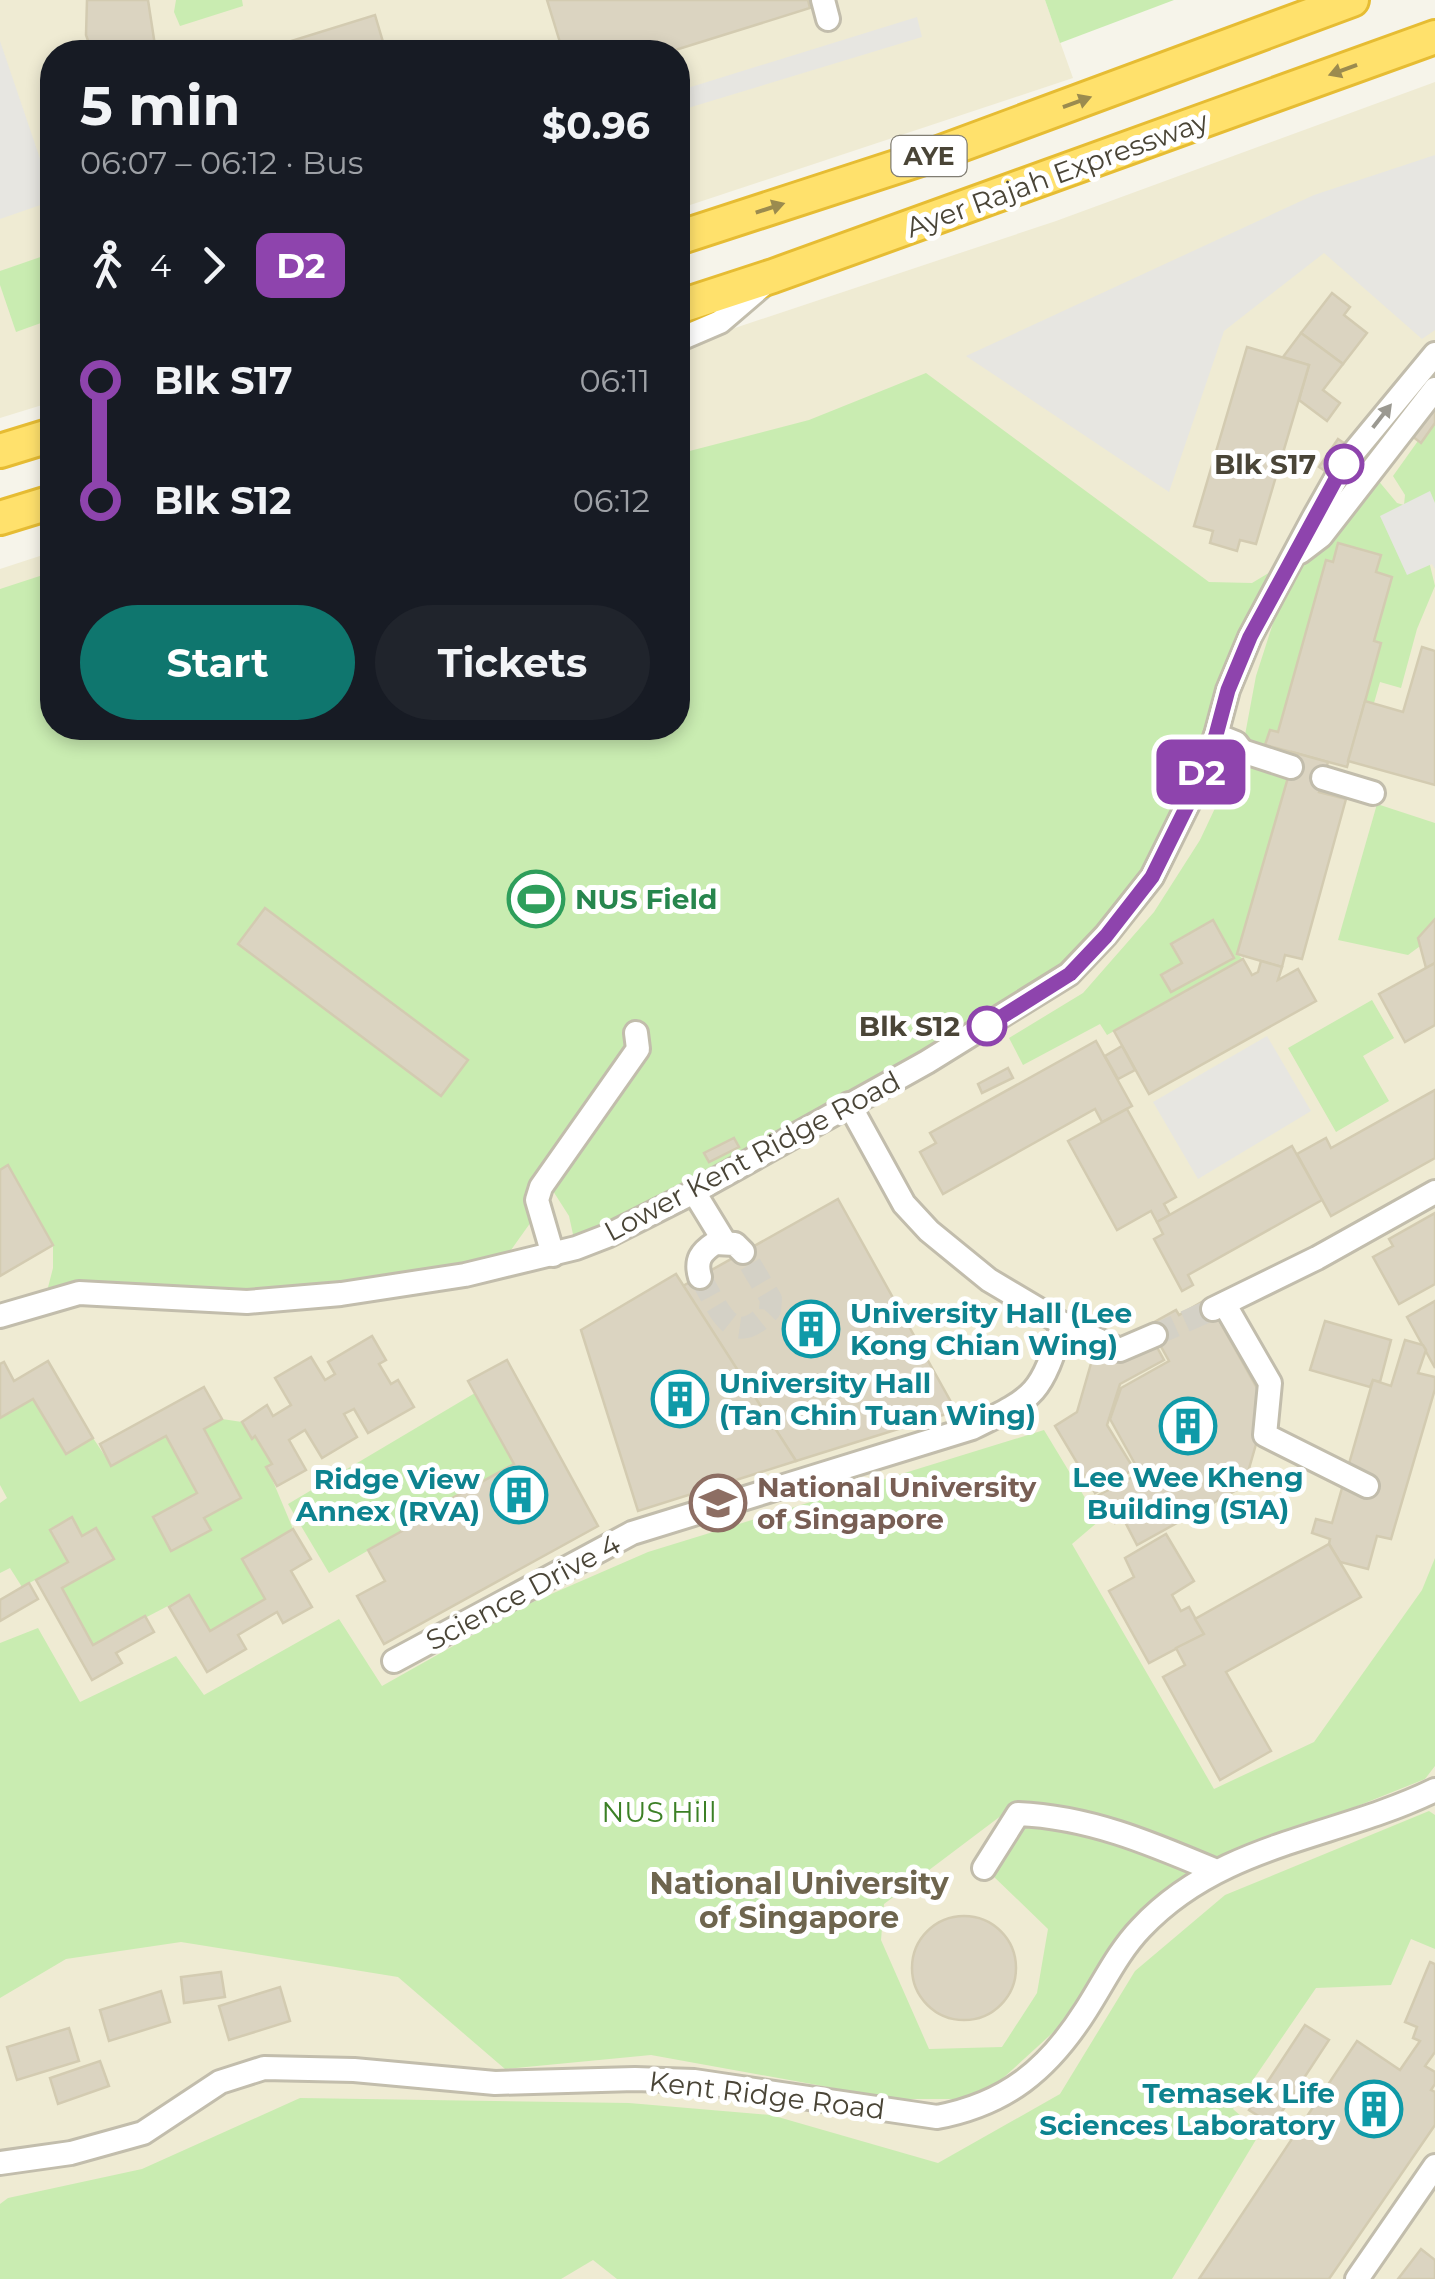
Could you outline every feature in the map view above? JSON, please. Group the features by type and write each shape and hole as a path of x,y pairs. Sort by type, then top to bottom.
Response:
{"highway":[{"name":"AYE","path":"690,234 936,154 1352,0"},
{"name":"Ayer Rajah Expressway","path":"690,302 773,276 1435,36"},
{"path":"0,451 40,439"},
{"path":"0,518 40,506"}],"street":[{"path":"690,335 720,322 773,276"},
{"name":"Lower Kent Ridge Road","path":"0,1316 79,1292 247,1302 342,1294 465,1276 553,1255 607,1236 694,1192 927,1062 1070,974 1152,877 1175,835 1250,637 1344,464 1435,354"},
{"name":"Lower Kent Ridge Road","path":"1294,558 1321,536 1435,388"},
{"path":"1213,741 1236,743 1242,751 1291,767"},
{"path":"1323,778 1373,794"},
{"path":"553,1255 538,1200 540,1187 638,1049 636,1033"},
{"path":"849,1104 904,1204 973,1270 1063,1324 1120,1350 1155,1335"},
{"path":"694,1192 734,1246 715,1243 699,1256 700,1276"},
{"path":"1368,1486 1264,1434 1270,1383 1219,1307 1435,1192"},
{"name":"Science Drive 4","path":"394,1662 632,1533 972,1428 1003,1413 1031,1396 1045,1377 1063,1324"},
{"name":"Kent Ridge Road","path":"0,2163 71,2153 143,2134 220,2082 264,2068 354,2070 495,2083 694,2081 937,2118 969,2111 1005,2096 1034,2075 1086,2011 1106,1973 1140,1929 1166,1904 1214,1870 1260,1850 1396,1809 1435,1790"},
{"path":"984,1868 1018,1814 1103,1826 1214,1870"},
{"path":"1357,2279 1435,2166"}],"shaded area":[{"path":"0,0 1045,0 1073,78 690,205 690,40 40,40 40,406 0,418"},
{"path":"917,17 922,37 690,107 690,87"},
{"path":"0,41 40,159 40,205 0,219"},
{"name":"National University of Singapore","path":"1435,82 1435,2279 0,2279 0,569 40,556 40,740 690,740 690,343 1056,221"},
{"path":"1435,155 1435,330 1422,339 1324,253 1224,331 1169,492 966,356 1314,195"},
{"path":"1430,491 1435,503 1435,569 1432,564 1407,575 1380,516"},
{"path":"1267,1036 1311,1111 1198,1179 1153,1102"}],"green space":[{"path":"176,0 242,0 243,6 180,26 174,12"},
{"path":"1045,0 1174,0 1060,43"},
{"path":"40,257 40,323 16,332 0,285 0,271"},
{"path":"926,373 1209,582 1252,583 1294,558 1372,473 1397,503 1404,505 1405,495 1393,476 1435,417 1435,527 1426,549 1435,586 1417,629 1401,688 1380,682 1374,703 1365,701 1381,643 1374,641 1380,555 1338,543 1333,562 1326,561 1278,732 1270,730 1264,758 1291,767 1237,954 1243,959 1107,1035 1100,1024 1023,1065 1009,1038 1083,993 1154,912 1200,840 1242,751 1256,676 1291,567 1137,897 1069,974 576,1248 569,1216 553,1191 501,1264 408,1286 44,1303 53,1268 53,1245 8,1166 0,1170 0,589 40,576 40,740 690,740 690,451 809,420"},
{"path":"1377,804 1435,823 1435,935 1408,955 1338,940"},
{"path":"1372,1000 1394,1038 1363,1056 1389,1101 1336,1132 1288,1048"},
{"path":"475,1393 514,1464 400,1527 402,1531 329,1573 288,1504"},
{"path":"33,1399 65,1454 93,1438 111,1465 166,1436 197,1493 153,1517 171,1551 210,1530 204,1518 241,1498 204,1429 222,1419 242,1422 272,1464 267,1467 293,1529 242,1559 265,1599 210,1631 189,1595 93,1645 62,1588 113,1559 97,1528 82,1536 71,1518 51,1529 68,1562 22,1587 10,1568 0,1573 0,1503 7,1498 0,1485 0,1418"},
{"name":"NUS Hill","path":"1044,1430 1099,1521 1072,1544 1214,1789 1314,1742 1422,1590 1435,1558 1435,1766 1425,1779 1235,1855 1154,1905 1081,2007 980,2099 894,2099 651,2055 505,2069 398,1977 181,1942 66,1959 0,1998 0,1643 38,1628 80,1702 176,1656 204,1695 339,1619 382,1686 526,1605 648,1552","holes":["1056,1805 1104,1815 1169,1843 1026,1821 991,1874 1048,1929 1037,1993 1002,2047 929,2049 881,1940 884,1904 1014,1806"]},
{"path":"1429,1811 1435,1815 1435,1949 1411,1939 1391,1985 1316,1988 1233,2109 1260,2133 1172,2279 617,2279 593,2260 561,2279 0,2279 0,2204 8,2198 142,2169 300,2098 629,2103 771,2115 938,2163 1060,2094 1135,1971 1225,1895"}],"building":[{"path":"87,0 148,0 154,40 88,40"},
{"path":"547,0 808,0 810,8 690,45 690,40 559,40"},
{"path":"375,15 382,40 295,40"},
{"path":"1332,293 1350,307 1344,315 1367,333 1343,364 1301,333"},
{"path":"1301,333 1343,364 1323,390 1340,403 1327,421 1299,400 1309,365 1283,357"},
{"path":"1247,347 1309,365 1256,544 1240,540 1237,551 1210,543 1213,531 1194,526"},
{"path":"1435,404 1435,423 1421,443 1412,436"},
{"path":"1338,439 1347,445 1328,473 1319,467"},
{"path":"1338,543 1381,555 1376,572 1392,577 1374,641 1381,643 1347,767 1265,745 1270,730 1278,732 1326,560 1333,562"},
{"path":"1422,647 1435,651 1435,785 1348,761 1365,701 1403,712"},
{"path":"1292,752 1328,762 1319,792 1346,799 1302,959 1285,955 1282,967 1237,954"},
{"path":"265,908 468,1060 441,1096 238,944"},
{"path":"1435,919 1435,963 1426,968 1418,938"},
{"path":"1213,920 1234,958 1171,992 1161,975 1182,963 1171,944"},
{"path":"1243,959 1252,975 1258,972 1261,961 1282,967 1278,980 1298,969 1316,1001 1149,1094 1114,1031"},
{"path":"1435,963 1435,1025 1405,1042 1379,994"},
{"path":"1096,1041 1132,1106 1102,1122 1095,1109 943,1194 920,1152 936,1143 930,1133"},
{"path":"1122,1046 1135,1070 1118,1079 1105,1056"},
{"path":"1008,1068 1013,1078 982,1093 978,1084"},
{"path":"1435,1090 1435,1158 1331,1216 1297,1154 1326,1138 1331,1148"},
{"path":"1127,1109 1176,1197 1164,1204 1170,1215 1157,1222 1151,1211 1117,1230 1068,1141"},
{"path":"734,1138 739,1147 709,1162 704,1153"},
{"path":"1292,1146 1322,1200 1188,1275 1193,1285 1182,1291 1154,1239 1163,1234 1157,1222"},
{"path":"8,1165 53,1245 0,1276 0,1170"},
{"name":"University Hall (Lee Kong Chian Wing)","path":"838,1199 956,1411 796,1461 683,1286"},
{"path":"1435,1213 1435,1284 1399,1304 1373,1257 1393,1246 1389,1239"},
{"name":"University Hall (Tan Chin Tuan Wing)","path":"676,1274 796,1461 638,1511 581,1330"},
{"name":"Lee Wee Kheng Building (S1A)","path":"1207,1299 1267,1406 1244,1486 1137,1545 1123,1518 1115,1523 1099,1495 1140,1473 1110,1419 1121,1388 1169,1361 1149,1325 1176,1310 1179,1315"},
{"path":"1435,1301 1435,1368 1407,1317"},
{"path":"1325,1321 1391,1340 1380,1382 1373,1380 1370,1387 1310,1370"},
{"path":"1147,1329 1164,1360 1120,1384 1107,1425 1134,1469 1095,1493 1055,1426 1077,1412 1092,1360"},
{"path":"372,1336 386,1360 379,1364 391,1384 398,1380 414,1407 368,1433 354,1409 344,1414 357,1437 322,1458 305,1430 289,1440 306,1470 277,1486 266,1467 272,1464 242,1422 267,1405 273,1416 291,1405 275,1378 311,1357 325,1380 335,1374 328,1362"},
{"path":"1405,1340 1423,1345 1426,1350 1418,1373 1435,1377 1435,1389 1391,1539 1377,1536 1368,1569 1340,1562 1330,1539 1312,1533 1316,1519 1332,1523 1373,1380 1391,1386"},
{"name":"Ridge View Annex (RVA)","path":"507,1360 598,1526 384,1644 357,1596 385,1581 368,1550 402,1531 400,1527 514,1464 468,1381"},
{"path":"48,1361 93,1438 66,1454 33,1399 0,1418 0,1364 4,1362 14,1381"},
{"path":"204,1387 222,1419 204,1429 241,1498 204,1518 211,1530 171,1551 153,1517 197,1493 166,1436 111,1466 100,1444"},
{"path":"72,1517 82,1536 96,1528 114,1559 62,1588 93,1645 145,1616 154,1632 116,1653 122,1663 92,1680 36,1580 68,1562 50,1530"},
{"path":"293,1529 311,1559 291,1571 312,1607 283,1623 277,1612 238,1635 246,1649 207,1672 169,1607 189,1595 210,1631 265,1599 242,1559"},
{"path":"1166,1534 1194,1581 1172,1595 1181,1611 1189,1607 1204,1634 1149,1663 1109,1591 1134,1577 1125,1558"},
{"path":"1329,1544 1361,1597 1226,1672 1271,1751 1220,1780 1163,1677 1185,1665 1176,1648 1204,1634 1195,1619"},
{"path":"29,1583 38,1599 0,1621 0,1600"},
{"path":"964,1916 984,1920 1001,1931 1012,1948 1016,1968 1012,1988 1001,2005 984,2016 964,2020 944,2016 927,2005 916,1988 912,1968 916,1948 927,1931 944,1920"},
{"name":"Temasek Life Sciences Laboratory","path":"1430,1962 1435,1964 1435,2052 1425,2066 1435,2072 1431,2090 1435,2092 1435,2125 1329,2279 1199,2279 1357,2041 1400,2070 1420,2041 1413,2038 1417,2027 1405,2022"},
{"path":"221,1972 225,1997 184,2003 181,1977"},
{"path":"280,1987 290,2021 229,2040 219,2006"},
{"path":"161,1991 170,2022 109,2041 100,2010"},
{"path":"1305,2025 1329,2040 1273,2125 1249,2110"},
{"path":"69,2028 79,2061 17,2080 7,2047"},
{"path":"100,2061 109,2086 58,2104 50,2078"},
{"path":"1421,2249 1435,2260 1435,2279 1398,2279"}],"tunnel":[{"path":"700,1277 728,1321 736,1327 757,1322 770,1310 771,1299 743,1252"},
{"path":"1155,1335 1213,1309"}],"bus line":[{"name":"D2","path":"987,1026 1070,974 1152,877 1192,796 1250,637 1344,464"}],"place":[{"name":"Blk S17","path":"1344,464"},
{"name":"NUS Field","path":"536,899"},
{"name":"Blk S12","path":"987,1026"},
{"name":"University Hall (Lee Kong Chian Wing)","path":"811,1329"},
{"name":"University Hall (Tan Chin Tuan Wing)","path":"680,1399"},
{"name":"Lee Wee Kheng Building (S1A)","path":"1188,1426"},
{"name":"Ridge View Annex (RVA)","path":"519,1495"},
{"name":"National University of Singapore","path":"718,1503"},
{"name":"Temasek Life Sciences Laboratory","path":"1374,2109"}],"district":[{"name":"National University of Singapore","path":"799,1901"}]}
